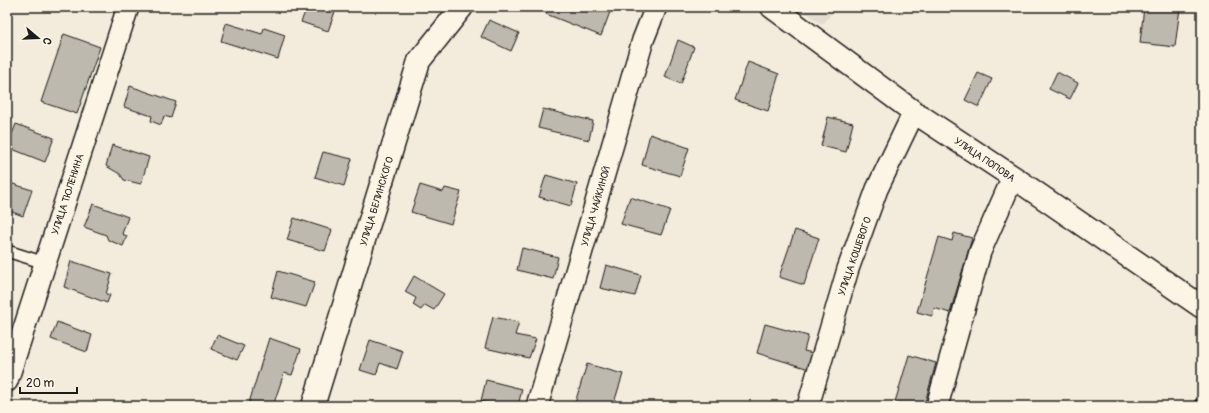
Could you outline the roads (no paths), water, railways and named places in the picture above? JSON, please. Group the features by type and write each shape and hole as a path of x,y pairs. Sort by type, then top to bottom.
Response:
{"street":[{"name":"УЛИЦА ТЮЛЕНИНА","path":"7,381 128,7"},
{"name":"УЛИЦА БЕЛИНСКОГО","path":"313,406 419,61 462,7"},
{"name":"УЛИЦА ЧАЙКИНОЙ","path":"537,406 643,40 656,7"},
{"name":"УЛИЦА ПОПОВА","path":"772,7 914,112 1013,177 1202,307"},
{"name":"УЛИЦА КОШЕВОГО","path":"808,406 848,269 878,189 914,112"},
{"path":"937,406 980,252 1013,177"}],"lane":[{"path":"7,251 45,263"}]}
